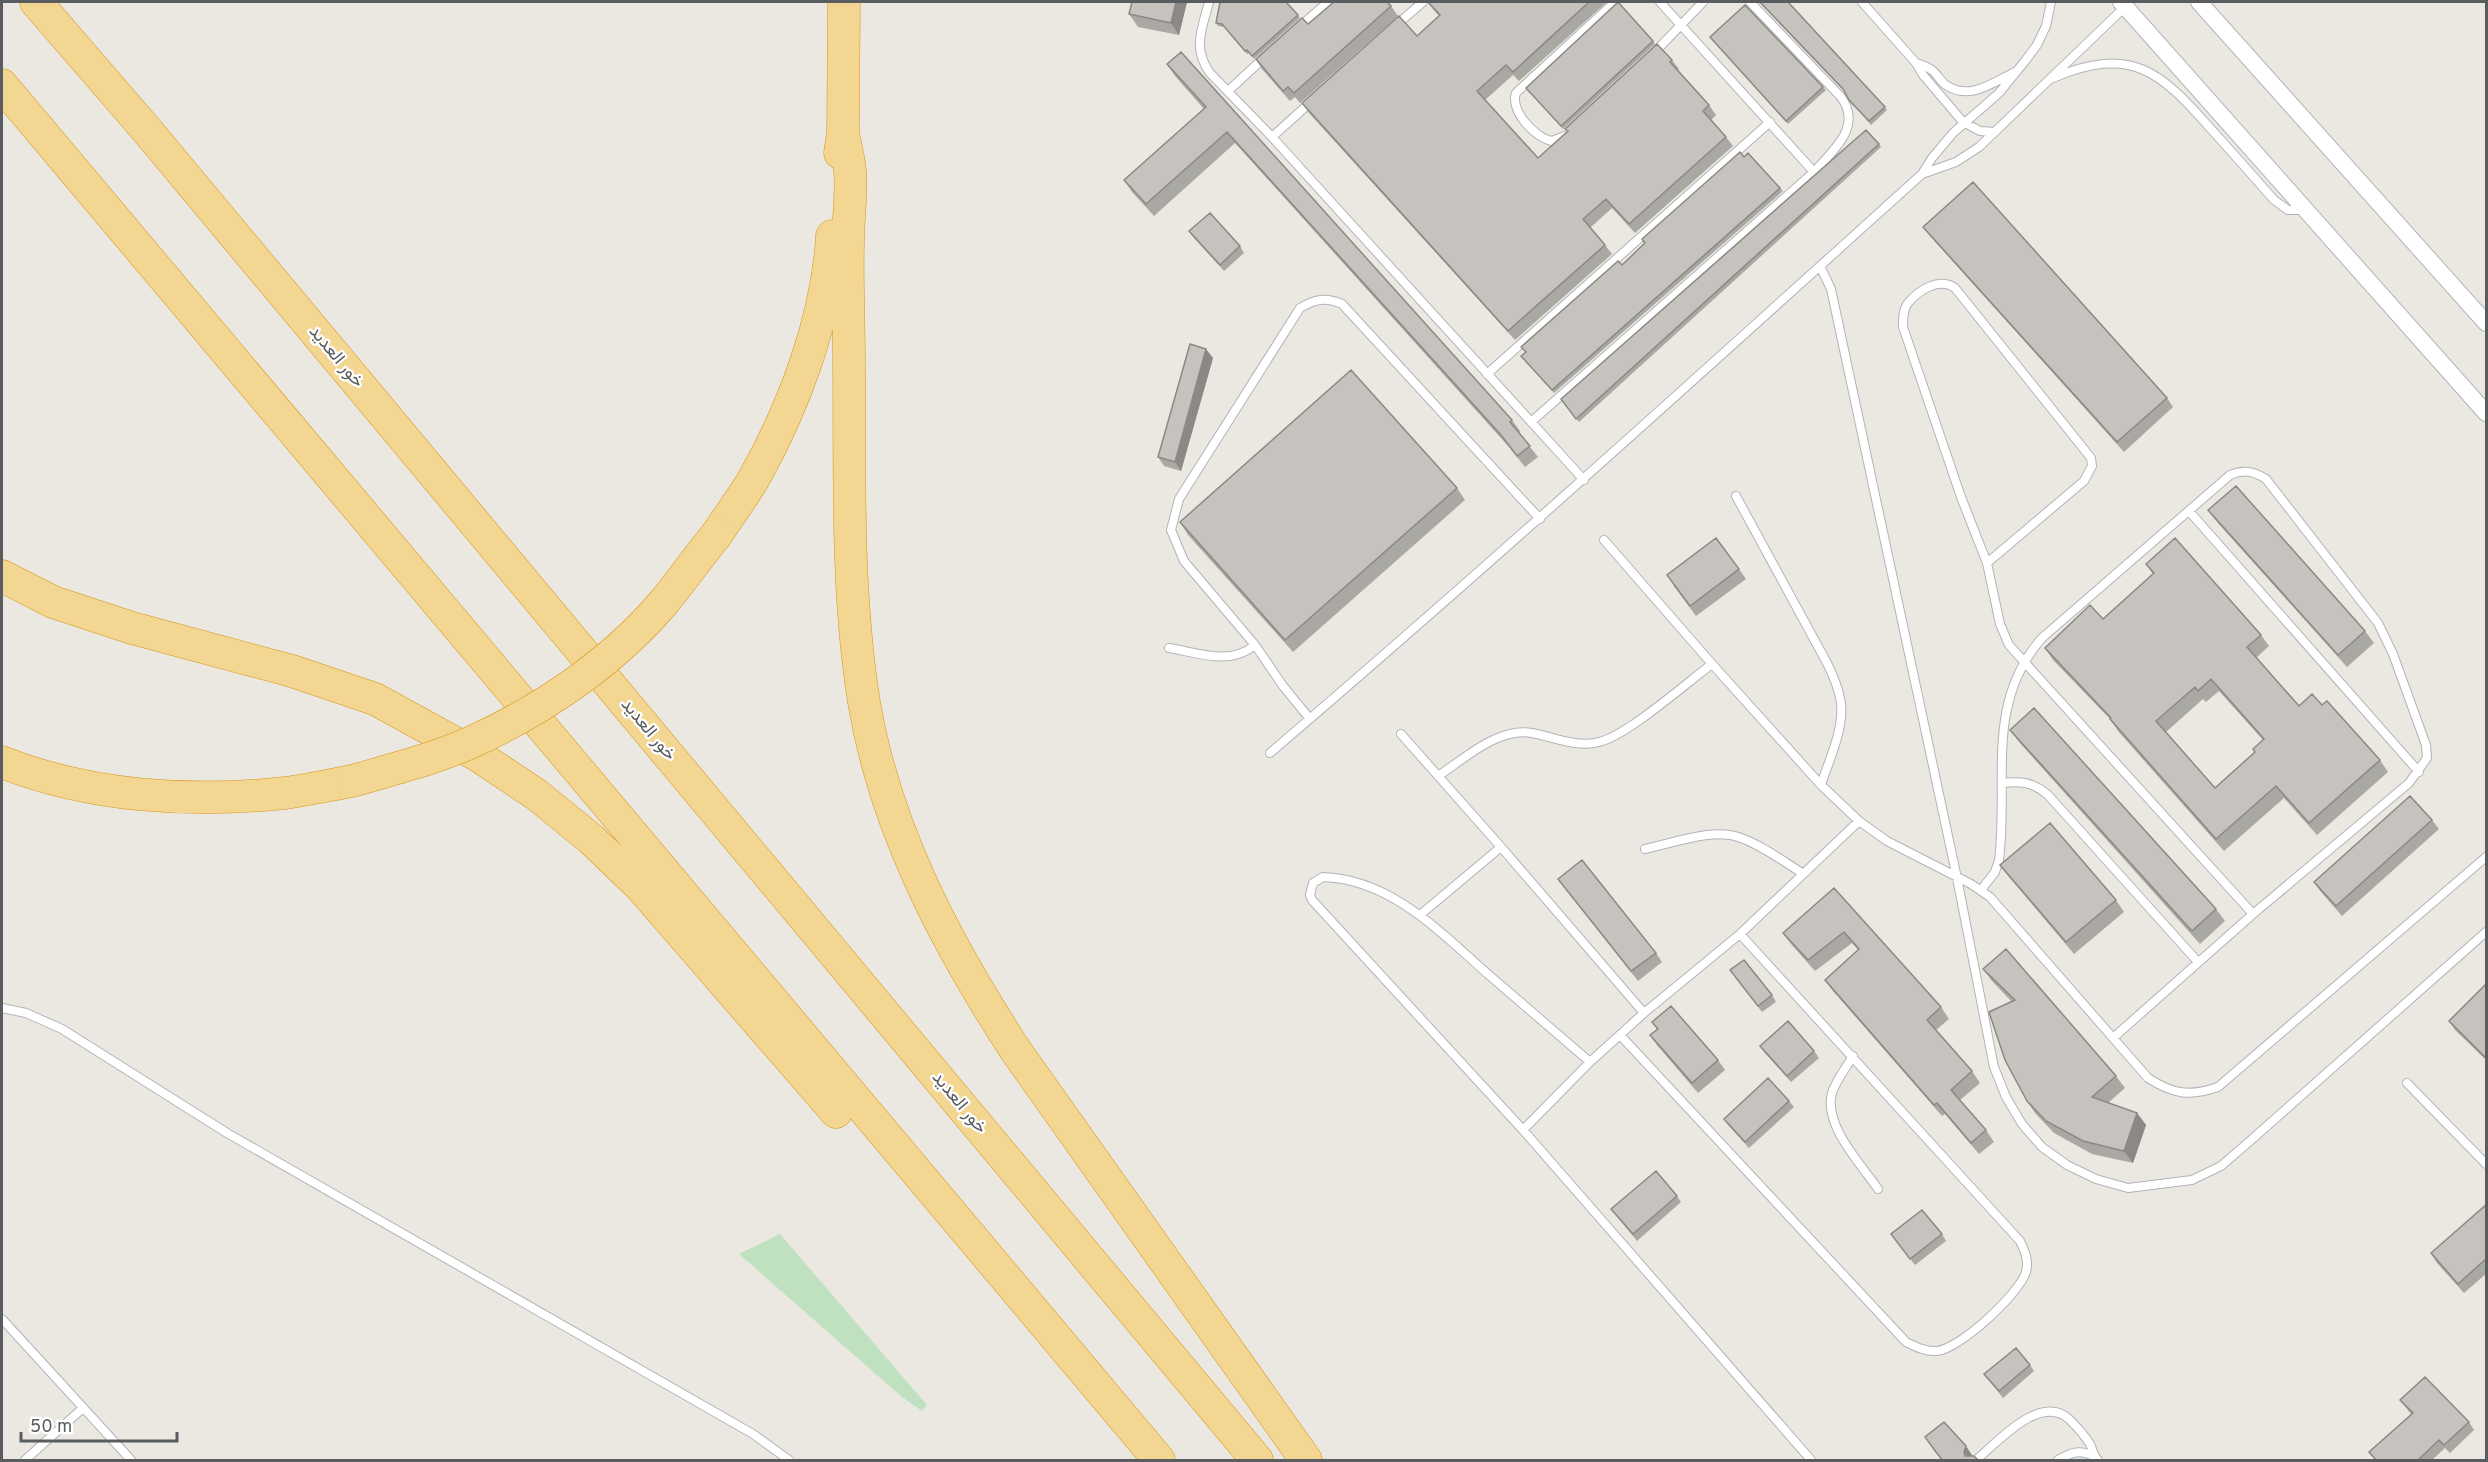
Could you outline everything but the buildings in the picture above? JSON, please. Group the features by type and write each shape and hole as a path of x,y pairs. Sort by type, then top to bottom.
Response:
{"highway":[{"name":"خور العديد","path":"36,2 145,128 1257,1461"},
{"path":"2,762 60,781 114,791 168,797 219,797 286,792 352,781 472,742 512,722 571,685 624,643 663,603 717,534 753,480 808,355 822,299 832,244 837,170 843,133 844,2"},
{"path":"2,85 1159,1461"},
{"path":"843,133 850,172 848,243 852,575 855,639 864,704 894,815 917,875 942,930 976,990 1023,1061 1306,1461"},
{"path":"2,576 53,602 132,628 291,671 375,699 477,755 537,795 591,839 640,886 874,1155 994,1266"}],"street":[{"path":"2199,2 2487,323"},
{"path":"2126,3 2305,210 2487,413"}],"lane":[{"path":"1209,2 1198,45 1200,55 1210,73 1272,137 1584,480"},
{"path":"1388,33 1423,2"},
{"path":"1572,129 1558,140 1552,141 1540,137 1517,110 1516,93 1615,2"},
{"path":"1660,2 1814,172"},
{"path":"1649,58 1703,2"},
{"path":"1531,422 1814,172 1848,130 1850,113 1847,105 1750,2"},
{"path":"1862,2 1964,122 1980,131 1995,132"},
{"path":"1270,753 1584,480 1922,174 1932,158 1964,122 1999,93 2037,45 2046,26 2051,2"},
{"path":"1291,34 1324,3"},
{"path":"1922,174 1968,156 2053,78 2126,3"},
{"path":"1228,92 1275,48"},
{"path":"1916,63 1932,70 1946,85 1971,92 1986,88 2013,73"},
{"path":"2053,78 2078,67 2094,64 2115,64 2152,72 2178,91 2281,206 2297,211 2305,210"},
{"path":"1272,137 1319,95"},
{"path":"1487,374 1770,122"},
{"path":"1820,266 1830,289 1957,878 1994,1067 2006,1097 2022,1124 2042,1147 2067,1165 2096,1179 2128,1188 2192,1180 2221,1166 2487,932"},
{"path":"1987,563 2084,481 2092,466 2091,458 1955,288 1950,284 1937,283 1908,303 1903,327 1961,497 1987,563 2004,634 2023,663 2253,914"},
{"path":"1310,719 1283,686 1255,645 1184,561 1171,530 1179,498 1300,308 1320,299 1342,304 1540,519"},
{"path":"1981,890 1995,872 1999,860 2005,709 2009,693 2023,663 2042,638 2230,475 2238,471 2257,473 2266,479 2378,622 2386,637 2426,745 2427,758 2409,783 2253,914 2113,1038"},
{"path":"1736,496 1835,680 1841,704 1839,726 1821,785"},
{"path":"2189,511 2419,772"},
{"path":"1604,540 1821,785 1859,821 1887,842 1981,890 1998,906 2148,1078 2163,1088 2181,1093 2200,1093 2218,1087 2487,857"},
{"path":"1169,648 1228,658 1246,653 1255,645"},
{"path":"1438,776 1488,743 1512,733 1530,732 1586,744 1616,737 1712,664"},
{"path":"1401,734 1502,847 1644,1013"},
{"path":"2002,783 2020,781 2030,783 2048,795 2198,962"},
{"path":"1523,1130 1590,1062 1644,1013 1740,934 1859,821"},
{"path":"1645,849 1709,835 1724,834 1740,837 1752,843 1802,873"},
{"path":"1420,915 1502,847"},
{"path":"1590,1062 1420,915 1387,894 1344,879 1323,877 1317,879 1310,888 1312,900 1523,1130 1811,1461"},
{"path":"1620,1035 1906,1342 1921,1349 1937,1351 1953,1347 1967,1338 2022,1284 2027,1270 2026,1254 2011,1228 1740,934"},
{"path":"2,1008 35,1016 62,1029 227,1132 753,1434 789,1461"},
{"path":"1853,1056 1832,1091 1830,1110 1834,1126 1878,1189"},
{"path":"2407,1083 2487,1164"},
{"path":"2,1319 131,1461"},
{"path":"25,1461 83,1408"},
{"path":"1976,1460 2027,1418 2045,1411 2056,1412 2067,1418 2089,1443 2096,1459"},
{"path":"2058,1461 2075,1451 2083,1451 2096,1459"}],"green space":[{"path":"780,1234 927,1405 922,1411 902,1397 739,1254"}]}
